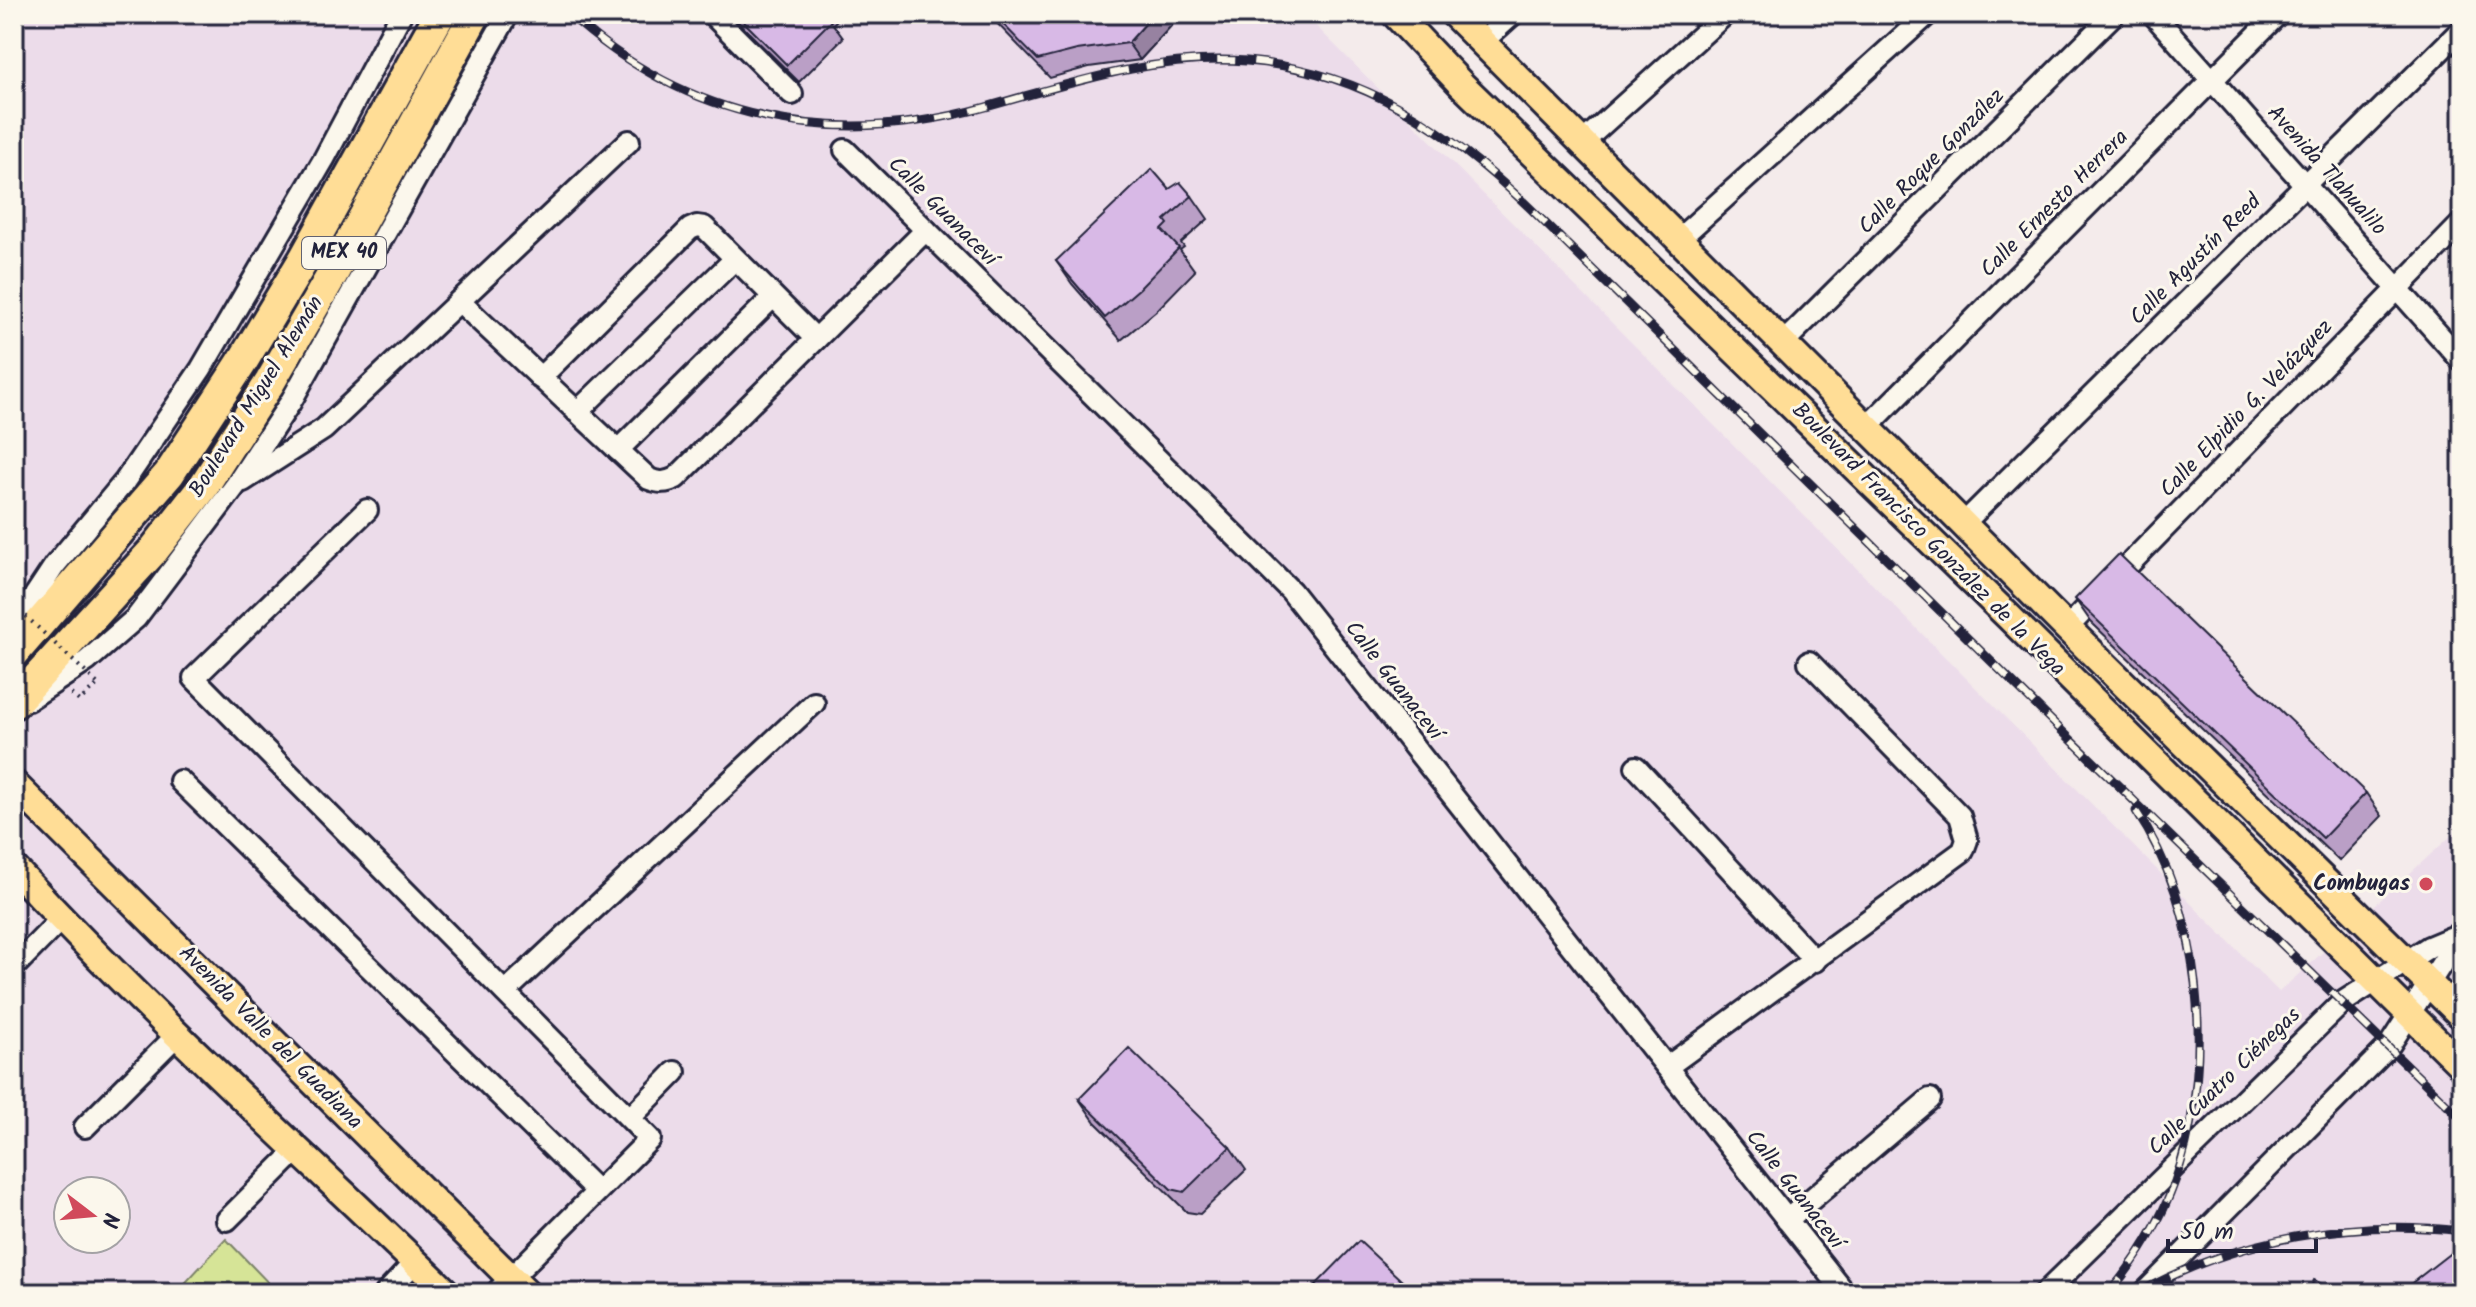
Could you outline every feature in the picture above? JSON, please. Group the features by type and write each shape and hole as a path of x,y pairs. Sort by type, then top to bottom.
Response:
{"highway":[{"name":"Boulevard Miguel Alemán","path":"14,653 169,474 241,364 304,259 440,14"},
{"name":"Boulevard Miguel Alemán","path":"14,706 144,561 203,487 494,20"}],"main road":[{"name":"Boulevard Francisco González de la Vega","path":"1395,14 1462,85 2009,617 2462,1066"},
{"name":"Boulevard Francisco González de la Vega","path":"1454,14 2067,628 2462,1016"},
{"name":"Avenida Valle del Guadiana","path":"14,784 511,1288"},
{"path":"14,868 61,919 296,1151 447,1293"}],"street":[{"path":"14,627 55,565 125,481 201,369 324,159 401,14"},
{"path":"14,706 87,661 136,618 236,485 290,403 494,20 485,14"},
{"path":"712,14 792,94"},
{"path":"1483,41 1513,14"},
{"path":"1583,142 1725,14"},
{"path":"1680,238 1928,14"},
{"name":"Calle Roque González","path":"1783,343 2114,14"},
{"name":"Avenida Tlahualilo","path":"2153,14 2462,361"},
{"name":"Calle Ernesto Herrera","path":"1867,427 2278,14"},
{"name":"Calle Agustín Reed","path":"1963,524 2462,29"},
{"path":"236,485 324,429 629,141"},
{"name":"Calle Guanaceví","path":"845,150 1291,591 1845,1293"},
{"name":"Calle Elpidio G. Velázquez","path":"2067,628 2462,223"},
{"path":"540,378 690,229 697,226 704,227 816,339"},
{"path":"459,301 649,479 663,482 676,478 926,230"},
{"path":"577,412 735,259"},
{"path":"618,450 773,297"},
{"path":"367,510 194,678 650,1139 597,1191 511,1288"},
{"path":"1667,1067 1963,851 1967,840 1960,816 1809,662"},
{"path":"505,992 814,703"},
{"path":"1636,767 1815,961"},
{"path":"180,781 597,1191"},
{"path":"14,967 61,919"},
{"name":"Calle Cuatro Ciénegas","path":"2045,1293 2343,1002 2429,947 2461,933"},
{"name":"Calle Cuatro Ciénegas","path":"2144,1293 2389,1046 2461,933"},
{"path":"85,1127 178,1034"},
{"path":"630,1118 675,1072"},
{"path":"1787,1220 1930,1099"},
{"path":"227,1220 296,1151"},
{"path":"386,1293 415,1262"}],"path":[{"path":"14,605 98,684 79,701"}],"shaded area":[{"path":"14,14 1304,14 2279,992 2462,826 2462,1293 14,1293"}],"green space":[{"path":"226,1239 278,1293 176,1293"}],"building":[{"path":"736,14 825,14 831,21 787,65"},
{"path":"993,14 1154,14 1128,43 1077,50 1038,60"},
{"path":"1152,169 1169,189 1180,182 1192,196 1165,220 1168,224 1162,230 1179,248 1105,318 1056,261"},
{"path":"2119,554 2366,793 2323,838 2075,599"},
{"path":"1129,1048 1230,1147 1184,1192 1171,1189 1079,1099"},
{"path":"1359,1241 1415,1293 1308,1293"},
{"path":"2462,1244 2462,1293 2399,1293"},
{"path":"2314,1280 2339,1293 2308,1293"}],"railway":[{"path":"569,14 615,51 663,80 713,102 765,117 818,125 873,125 929,119 1115,72 1213,60 1289,67 1329,77 1367,91 1402,109 1468,154 1531,209 2462,1119"},
{"path":"2109,1293 2142,1249 2168,1200 2191,1123 2197,1077 2195,983 2187,937 2175,892 2158,850 2136,811"},
{"path":"2138,1293 2214,1259 2295,1237 2378,1228 2462,1231"}],"place":[{"name":"Combugas","path":"2426,884"}]}
